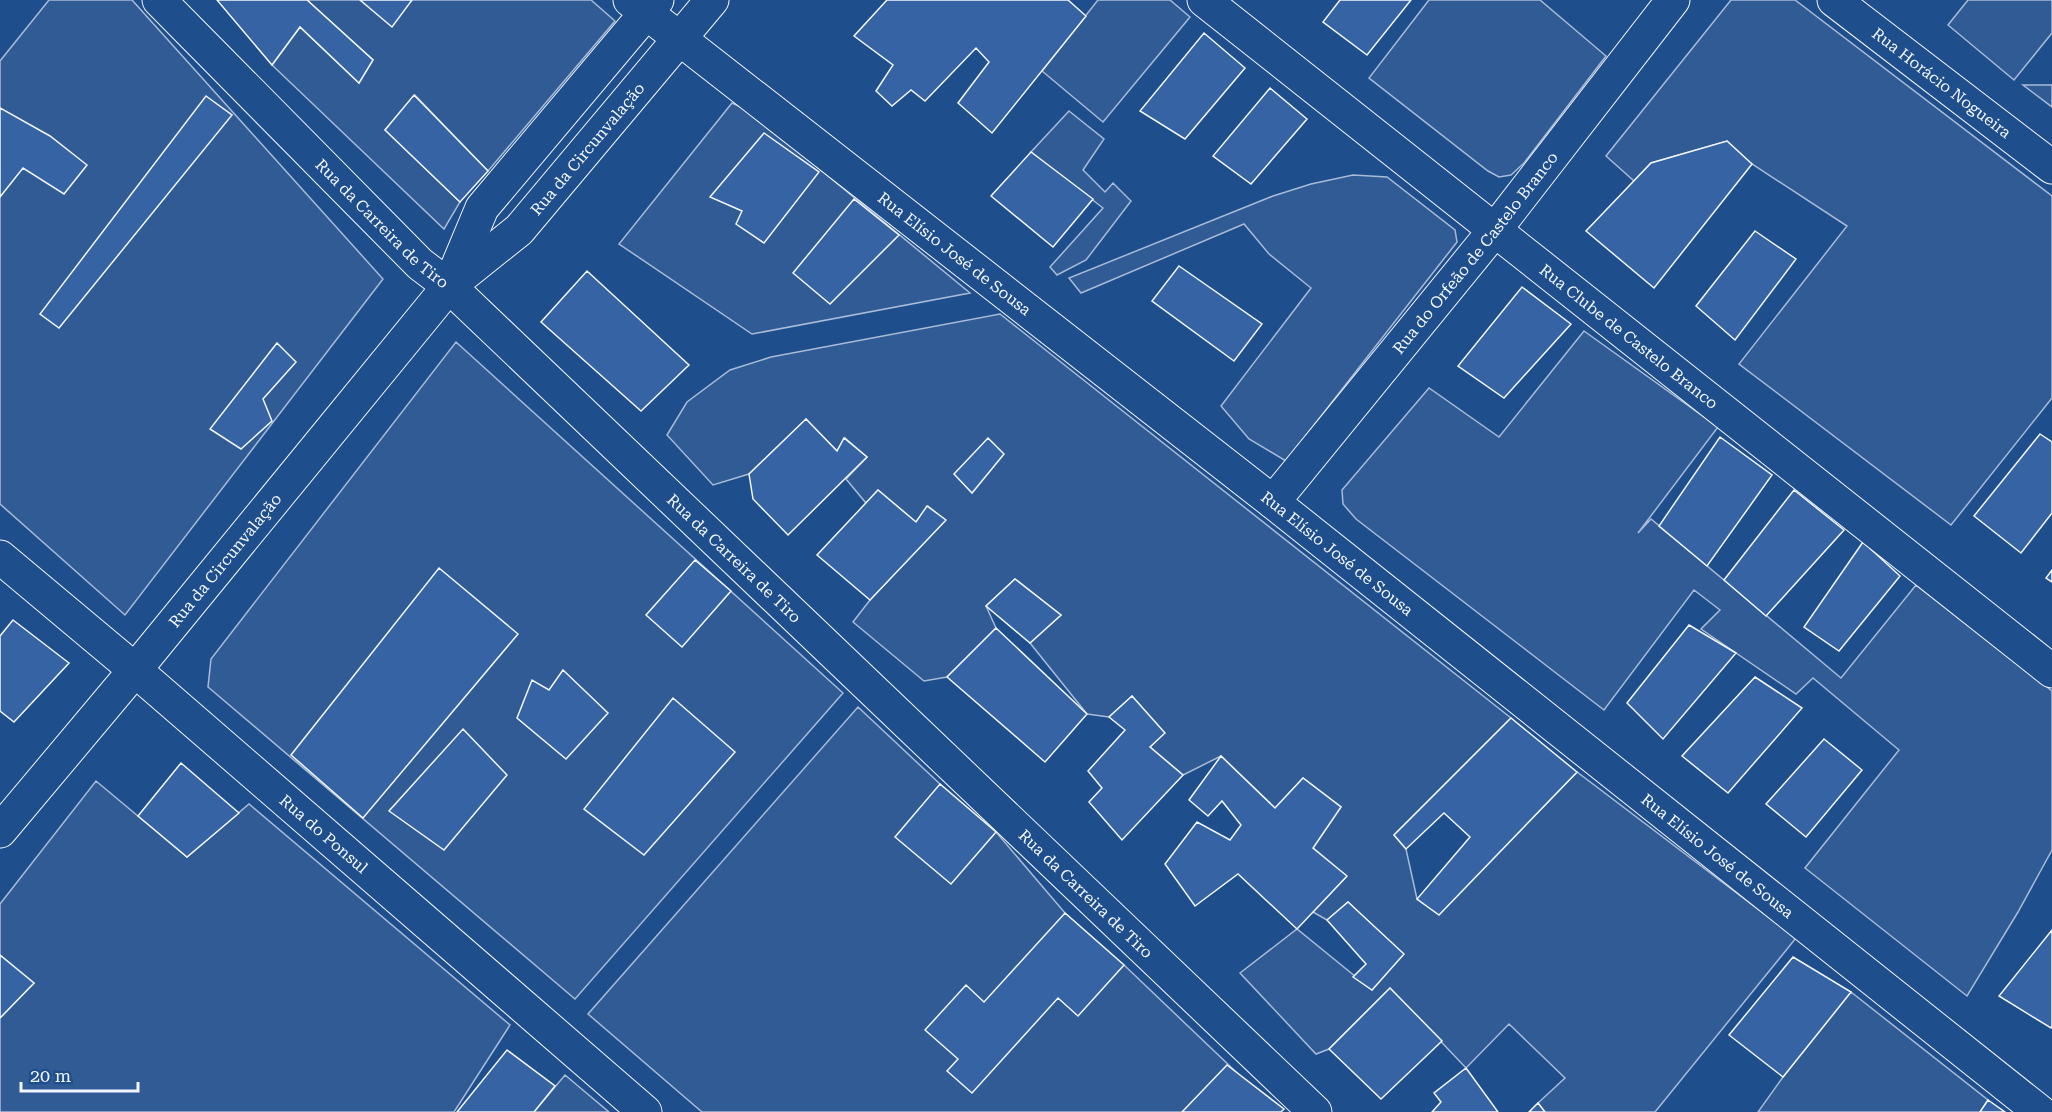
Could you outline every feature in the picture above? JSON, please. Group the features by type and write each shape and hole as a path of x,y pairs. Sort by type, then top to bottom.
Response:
{"street":[{"name":"Rua da Carreira de Tiro","path":"159,0 420,264 449,286 1315,1112"},
{"name":"Rua da Circunvalação","path":"0,831 135,670 449,286 519,230 712,0"},
{"name":"Rua Clube de Castelo Branco","path":"1204,0 2052,671"},
{"name":"Rua do Orfeão de Castelo Branco","path":"1273,502 1494,231 1673,0"},
{"name":"Rua Horácio Nogueira","path":"1834,0 2052,166"},
{"name":"Rua da Circunvalação","path":"449,286 482,208 644,4"},
{"name":"Rua Elísio José de Sousa","path":"644,4 678,39 1273,502 2040,1112"},
{"name":"Rua do Ponsul","path":"0,557 135,670 645,1112"}],"shaded area":[{"path":"49,0 132,0 383,279 125,615 0,504 0,61"},
{"path":"307,0 591,0 615,21 488,171 415,95 385,130 460,202 444,229 272,65 300,27 359,83 373,60"},
{"path":"1098,0 1170,0 1190,17 1103,122 1042,71"},
{"path":"1429,0 1540,0 1606,56 1524,163 1511,175 1499,177 1488,171 1369,78"},
{"path":"1731,0 1795,0 2052,196 2052,398 1951,525 1739,364 1847,226 1752,164 1727,141 1651,163 1634,181 1606,156"},
{"path":"1968,0 2052,0 2052,33 2014,80 1948,25"},
{"path":"2023,85 2052,85 2052,107"},
{"path":"732,103 748,110 970,293 752,334 619,244"},
{"path":"1069,111 1104,139 1083,170 1105,192 1113,183 1131,201 1086,260 1057,275 1050,267 1103,208 1031,152"},
{"path":"1353,175 1387,177 1455,230 1457,242 1286,461 1249,439 1221,406 1311,288 1269,254 1244,224 1081,293 1069,278 1273,196 1311,184"},
{"path":"1000,314 1511,718 1394,835 1406,849 1417,899 1439,914 1577,772 1796,938 1655,1112 1545,1112 1538,1103 1565,1078 1509,1024 1466,1068 1390,988 1329,1049 1316,1054 1240,973 1297,929 1372,990 1403,954 1348,902 1327,920 1313,912 1346,877 1313,848 1341,807 1303,778 1275,808 1221,756 1183,775 1150,747 1164,733 1132,696 1109,717 1087,714 1030,643 1061,615 1015,579 986,606 996,628 947,677 924,681 853,622 870,600 945,520 928,506 916,522 878,490 866,503 846,479 867,457 845,438 837,451 806,419 749,474 713,485 667,435 687,402 730,370 771,357"},
{"path":"1584,331 1718,427 1638,533 1651,519 1841,678 1916,585 2052,691 2052,850 2018,912 1967,996 1805,868 1899,750 1813,678 1796,694 1701,629 1720,610 1694,590 1604,710 1356,519 1343,504 1342,490 1429,388 1499,437"},
{"path":"456,342 843,693 575,999 208,687 211,659"},
{"path":"858,707 940,784 996,832 1065,913 1124,965 1278,1112 702,1112 588,1014"},
{"path":"96,781 187,857 249,804 510,1025 454,1112 0,1112 0,1018 34,983 0,955 0,904"},
{"path":"1851,992 1988,1100 1980,1112 1758,1112"},
{"path":"565,1075 609,1112 534,1112"}],"building":[{"path":"217,0 307,0 373,60 359,83 300,27 272,65"},
{"path":"360,0 412,0 392,27"},
{"path":"887,0 1068,0 1086,16 992,133 958,103 989,62 976,48 925,101 911,90 892,106 876,91 893,65 854,36"},
{"path":"1340,0 1411,0 1367,55 1323,22"},
{"path":"1204,33 1245,68 1185,139 1140,111"},
{"path":"1270,88 1307,119 1251,184 1213,156"},
{"path":"414,95 488,171 460,202 385,130"},
{"path":"206,96 232,115 59,328 40,314"},
{"path":"0,108 50,136 87,165 64,194 23,168 0,197"},
{"path":"764,133 819,172 764,243 736,224 742,211 710,197"},
{"path":"1727,141 1752,164 1654,288 1586,231 1651,163"},
{"path":"1031,152 1093,199 1053,247 991,196"},
{"path":"854,199 899,235 830,304 793,273"},
{"path":"1755,231 1796,259 1735,340 1696,306"},
{"path":"1179,266 1262,324 1234,361 1152,301"},
{"path":"587,271 689,365 641,411 541,322"},
{"path":"1522,287 1571,324 1504,398 1458,366"},
{"path":"277,343 296,362 263,399 272,421 241,449 210,429"},
{"path":"806,419 837,451 844,438 867,457 788,535 753,499 749,474"},
{"path":"2040,434 2052,442 2052,513 2021,553 1974,516"},
{"path":"1720,437 1772,475 1707,566 1659,526"},
{"path":"988,438 1004,454 972,493 954,474"},
{"path":"878,490 916,522 927,506 946,520 870,600 817,555"},
{"path":"1794,490 1844,530 1766,616 1724,580"},
{"path":"1863,542 1900,576 1839,651 1804,627"},
{"path":"695,560 731,591 682,647 646,615"},
{"path":"439,568 518,634 363,818 291,755"},
{"path":"2052,570 2052,582 2046,578"},
{"path":"1015,579 1061,615 1030,643 986,606"},
{"path":"13,620 69,663 14,722 0,711 0,636"},
{"path":"1689,625 1736,653 1663,739 1627,703"},
{"path":"996,628 1087,714 1045,762 947,677"},
{"path":"563,670 608,713 566,759 517,718 532,680 549,690"},
{"path":"1755,677 1802,708 1728,793 1682,756"},
{"path":"1132,696 1165,733 1150,747 1183,775 1122,840 1089,802 1102,788 1088,771 1125,730 1109,717"},
{"path":"673,698 735,752 644,855 584,809"},
{"path":"1511,718 1577,772 1439,915 1417,899 1470,837 1444,813 1406,849 1394,835"},
{"path":"463,729 507,775 444,850 389,811"},
{"path":"1824,739 1862,770 1806,837 1766,804"},
{"path":"1221,756 1275,808 1303,778 1341,807 1313,848 1347,876 1297,929 1238,874 1195,906 1165,864 1197,822 1230,840 1241,825 1222,801 1208,816 1189,800"},
{"path":"181,763 239,813 187,857 138,816"},
{"path":"940,784 996,832 951,884 895,837"},
{"path":"1348,902 1404,954 1372,990 1353,977 1366,964 1327,920"},
{"path":"1065,913 1124,965 1078,1016 1058,998 972,1093 947,1071 958,1059 925,1030 966,985 984,1002"},
{"path":"2052,930 2052,1026 2051,1028 1999,996"},
{"path":"0,955 34,983 0,1018"},
{"path":"1793,957 1851,992 1783,1077 1729,1035"},
{"path":"1390,988 1442,1041 1381,1099 1329,1049"},
{"path":"507,1050 555,1086 534,1112 457,1112"},
{"path":"1227,1065 1284,1109 1281,1112 1182,1112"},
{"path":"1466,1068 1498,1112 1432,1112 1441,1102 1434,1093"},
{"path":"1988,1100 2005,1112 1980,1112"},
{"path":"1538,1103 1545,1112 1529,1112"}]}
